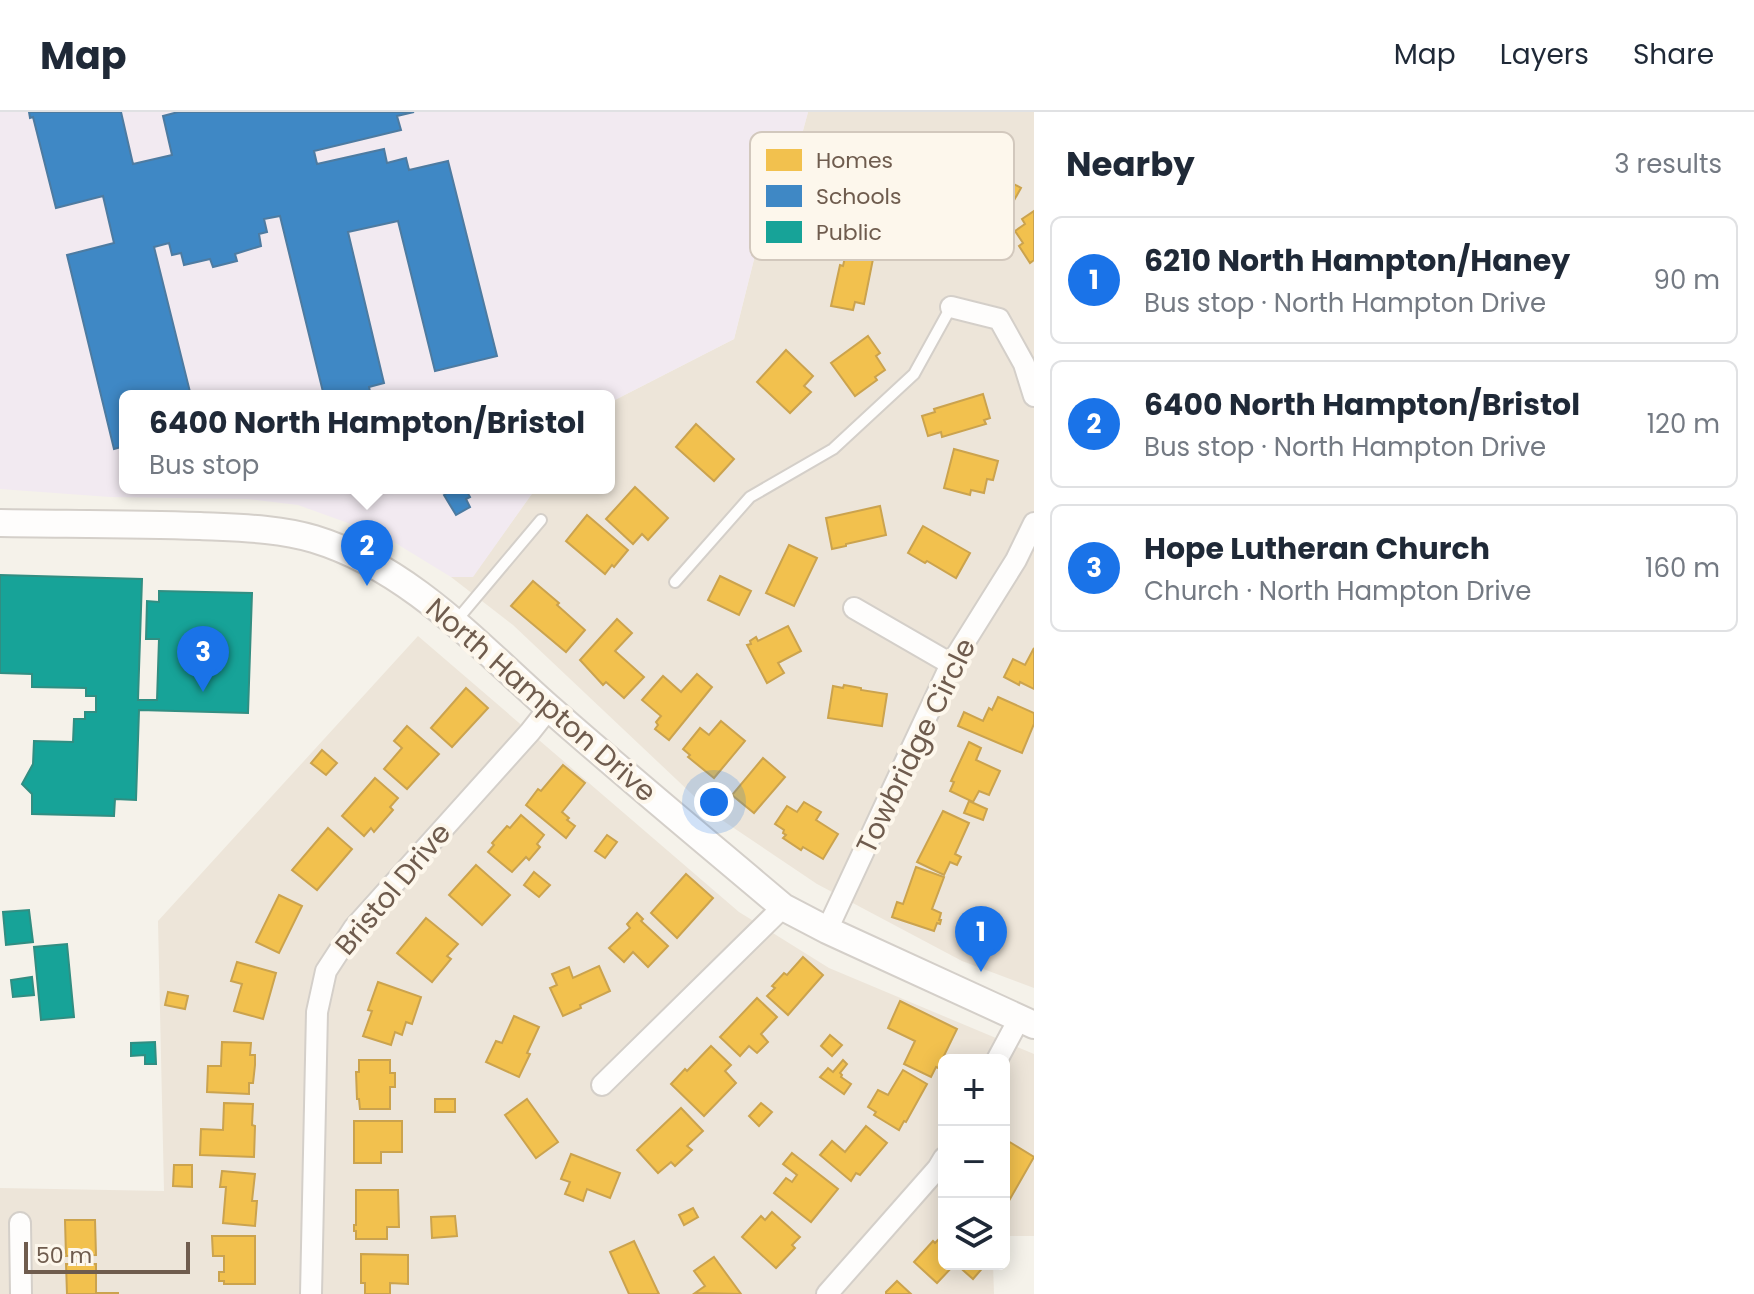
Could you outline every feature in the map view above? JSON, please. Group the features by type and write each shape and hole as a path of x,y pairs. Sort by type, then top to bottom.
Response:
{"street":[{"path":"951,307 999,319 1024,364 1034,396"},
{"name":"North Hampton Drive","path":"0,523 262,529 313,539 363,558 439,608 549,708 783,907 1027,1022"},
{"name":"Towbridge Circle","path":"827,930 951,664 1016,560 1034,523"},
{"path":"854,608 951,664"},
{"name":"Bristol Drive","path":"311,1294 317,1012 326,971 354,928 549,708"},
{"path":"602,1085 783,907"},
{"path":"1002,1054 1027,1022"},
{"path":"827,1294 938,1168"},
{"path":"20,1223 21,1294"}],"lane":[{"path":"675,582 750,497 833,449 914,374 951,307"},
{"path":"455,623 541,520"}],"shaded area":[{"path":"0,112 808,112 803,132 750,132 750,260 754,260 734,339 615,400 615,390 119,390 119,494 532,494 473,577 451,577 384,536 298,505 247,499 110,497 0,489"},
{"path":"808,112 1034,112 1034,988 962,961 817,884 713,814 513,625 451,577 473,576 532,494 615,494 615,400 734,339 754,260 1014,260 1014,132 803,132"},
{"path":"418,636 739,912 829,968 1034,1054 1034,1236 1010,1236 1010,1054 938,1054 938,1270 993,1270 994,1294 0,1294 0,1188 164,1191 158,921"}],"building: Homes":[{"path":"1014,184 1021,188 1014,200"},
{"path":"1034,211 1034,260 1030,263 1019,246 1023,243 1015,231 1025,224 1022,219"},
{"path":"844,260 873,260 864,304 855,302 853,310 831,306 840,265 843,266"},
{"path":"868,336 880,353 876,356 885,370 855,396 831,363"},
{"path":"786,350 813,376 804,386 811,392 790,413 757,382"},
{"path":"983,394 990,418 984,420 986,424 942,437 941,432 928,436 922,416 935,412 934,409"},
{"path":"696,424 734,459 714,481 676,447"},
{"path":"954,449 998,461 993,480 987,479 984,493 971,490 970,495 944,488"},
{"path":"635,487 668,518 648,540 642,534 633,544 606,519"},
{"path":"880,506 886,535 832,549 826,518"},
{"path":"587,515 628,550 605,574 566,541"},
{"path":"923,526 970,553 956,578 908,553"},
{"path":"789,545 817,558 794,606 766,593"},
{"path":"720,576 751,591 739,615 708,600"},
{"path":"533,581 585,630 566,652 511,606"},
{"path":"617,619 632,633 615,651 644,677 624,698 606,682 603,685 580,660"},
{"path":"788,626 801,651 778,663 784,673 767,683 747,645 756,637 758,641"},
{"path":"1034,648 1034,689 1004,677 1013,659 1025,665"},
{"path":"697,674 712,687 669,740 655,729 661,716 642,700 663,676 681,692"},
{"path":"844,685 887,694 882,726 828,718 833,686 843,688"},
{"path":"466,688 488,708 452,747 431,728"},
{"path":"998,697 1034,713 1034,724 1022,753 958,726 964,712 983,721"},
{"path":"721,721 745,741 714,778 688,757 690,755 683,749 700,728 709,735"},
{"path":"407,726 439,754 407,789 384,769 402,748 394,741"},
{"path":"969,742 981,748 976,760 1000,771 989,795 979,791 973,802 950,791 954,782 951,781"},
{"path":"322,750 337,763 326,775 311,763"},
{"path":"763,758 785,777 754,813 732,795"},
{"path":"563,765 585,783 562,812 575,826 566,838 526,805"},
{"path":"375,778 398,798 390,807 393,810 374,832 371,828 364,836 342,816"},
{"path":"969,801 987,809 983,820 964,813"},
{"path":"804,802 821,812 816,820 838,834 823,859 783,838 786,835 784,830 775,824 787,806 797,812"},
{"path":"943,811 969,823 955,854 961,857 957,865 950,862 944,875 917,862"},
{"path":"521,815 544,835 537,844 540,847 529,860 526,857 512,872 488,852 507,826 510,828"},
{"path":"328,828 352,849 317,890 292,870"},
{"path":"607,835 617,842 605,858 595,851"},
{"path":"476,865 510,895 482,925 449,895"},
{"path":"916,867 944,877 932,909 941,913 940,924 937,923 934,931 892,917 897,902 903,904"},
{"path":"534,872 550,885 539,897 524,885"},
{"path":"686,874 713,898 677,938 651,913"},
{"path":"279,895 302,906 279,953 256,942"},
{"path":"637,913 643,919 641,921 668,946 648,967 633,952 624,962 609,948 630,928 627,924"},
{"path":"426,918 458,944 447,956 451,959 432,982 397,953"},
{"path":"803,957 823,975 788,1015 767,996 784,973 787,975"},
{"path":"237,962 276,973 263,1019 234,1011 242,984 231,981"},
{"path":"599,966 610,991 563,1016 550,988 557,985 552,974 569,967 573,978"},
{"path":"378,982 421,997 412,1024 406,1022 402,1035 395,1032 391,1045 363,1036"},
{"path":"168,992 188,996 185,1009 165,1005"},
{"path":"757,998 777,1017 761,1034 768,1042 757,1053 749,1046 740,1056 720,1037"},
{"path":"900,1001 957,1029 945,1054 938,1054 938,1068 931,1077 904,1064 915,1041 888,1028"},
{"path":"514,1016 539,1027 519,1077 486,1062 496,1041 502,1043"},
{"path":"830,1035 842,1045 832,1056 821,1046"},
{"path":"222,1042 251,1043 250,1055 255,1055 255,1065 249,1094 207,1092 208,1066 221,1066"},
{"path":"711,1046 731,1065 725,1071 736,1083 704,1116 671,1084"},
{"path":"359,1060 390,1060 390,1073 395,1073 395,1087 390,1087 390,1109 360,1109 356,1072 359,1072"},
{"path":"843,1060 847,1064 840,1073 841,1077 851,1084 844,1094 820,1077 828,1068 833,1072"},
{"path":"903,1070 927,1084 899,1130 874,1115 876,1112 868,1107 878,1090 888,1095"},
{"path":"435,1099 455,1099 455,1112 435,1112"},
{"path":"527,1099 558,1142 536,1158 505,1115"},
{"path":"224,1103 253,1104 254,1157 200,1155 201,1129 223,1130"},
{"path":"761,1103 772,1112 759,1126 749,1116"},
{"path":"681,1108 703,1131 687,1146 692,1150 675,1166 671,1162 658,1173 637,1150"},
{"path":"354,1121 402,1121 402,1152 381,1152 381,1163 354,1163"},
{"path":"866,1126 887,1143 860,1175 856,1173 851,1181 820,1155 832,1141 845,1152"},
{"path":"1010,1142 1034,1157 1010,1199"},
{"path":"792,1153 838,1189 811,1222 774,1193 786,1178 792,1182 797,1175 783,1164"},
{"path":"571,1154 620,1173 610,1198 587,1189 583,1201 565,1194 570,1182 561,1179"},
{"path":"174,1165 192,1165 192,1187 173,1186"},
{"path":"222,1171 255,1174 252,1201 257,1201 255,1226 223,1223 226,1187 220,1187"},
{"path":"356,1190 398,1190 399,1227 387,1227 387,1239 356,1239"},
{"path":"693,1208 698,1217 684,1225 679,1215"},
{"path":"772,1212 800,1237 792,1245 795,1248 776,1268 742,1237 761,1216 765,1220"},
{"path":"455,1216 457,1236 432,1238 431,1217"},
{"path":"65,1220 95,1220 96,1255 66,1256"},
{"path":"212,1236 255,1236 255,1284 224,1284 224,1281 219,1281 219,1272 224,1272 224,1256 213,1256"},
{"path":"938,1240 938,1270 949,1270 937,1283 914,1262 933,1241"},
{"path":"634,1241 659,1294 629,1294 610,1252"},
{"path":"361,1254 408,1255 408,1284 390,1283 390,1294 365,1294 365,1283 361,1283"},
{"path":"714,1257 741,1294 695,1293 705,1286 694,1271"},
{"path":"66,1264 96,1264 96,1293 118,1294 67,1294"},
{"path":"963,1270 981,1270 973,1279"},
{"path":"897,1281 911,1294 886,1294"}],"building: Schools":[{"path":"29,112 121,112 133,164 172,155 163,116 178,112 414,112 397,116 401,130 314,151 317,164 384,149 387,163 406,158 409,170 448,161 497,356 435,371 398,221 348,232 384,383 369,387 370,390 323,390 280,216 264,219 267,232 259,234 261,246 235,254 237,261 213,267 210,259 184,265 181,253 172,255 169,243 154,247 190,390 119,390 119,448 114,449 67,255 114,243 103,196 56,208 33,117 30,118"},
{"path":"468,494 470,497 466,499 470,507 456,515 444,495"}],"building: Public":[{"path":"0,575 142,579 138,700 157,700 159,639 146,639 147,601 159,602 159,591 252,593 248,713 139,710 136,800 115,799 114,816 32,814 32,794 22,784 33,764 34,741 73,742 74,719 85,719 85,712 96,712 96,696 86,696 86,688 32,687 32,674 0,673"},
{"path":"29,910 33,942 6,945 3,912"},
{"path":"67,944 74,1017 41,1020 34,947"},
{"path":"32,977 34,995 13,997 11,980"},
{"path":"155,1042 156,1064 145,1064 145,1055 131,1056 131,1043"}],"place":[{"name":"6400 North Hampton/Bristol","path":"367,586"},
{"name":"Hope Lutheran Church","path":"203,692"},
{"name":"6210 North Hampton/Haney","path":"981,972"}]}
